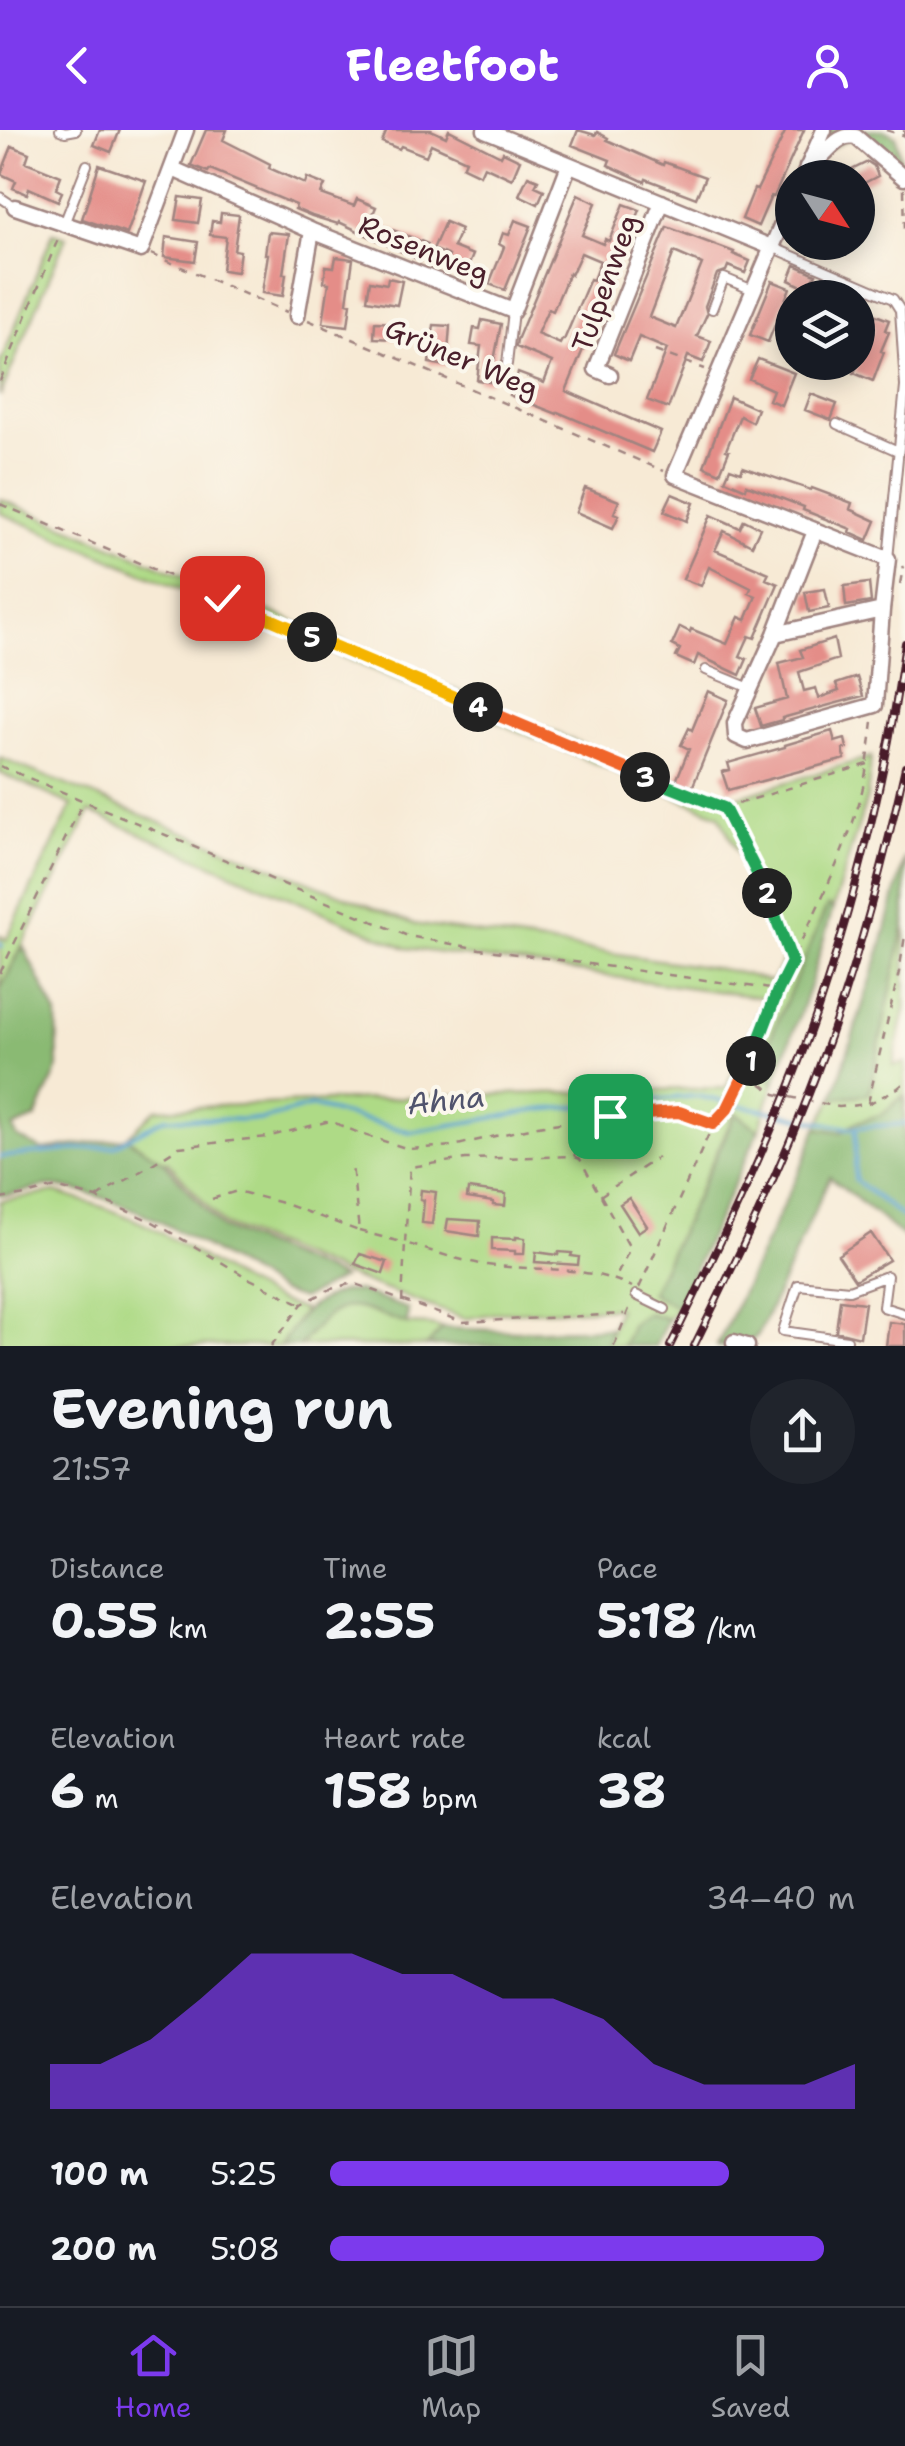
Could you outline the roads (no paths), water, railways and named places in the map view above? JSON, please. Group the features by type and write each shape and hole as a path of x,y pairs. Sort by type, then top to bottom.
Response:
{"street":[{"path":"15,207 140,250 186,130"},
{"path":"485,130 772,246"},
{"path":"810,160 824,130"},
{"path":"820,160 841,137 849,134 904,178"},
{"name":"Rosenweg","path":"173,169 312,231 513,311 569,165"},
{"name":"Tulpenweg","path":"610,375 596,370 662,202"},
{"path":"297,316 312,231"},
{"path":"775,239 675,475 888,559 875,705 746,741 736,736 736,723 814,530"},
{"path":"775,634 882,610"}],"lane":[{"path":"60,130 76,130"},
{"path":"64,224 88,165"},
{"path":"0,197 15,207"},
{"path":"772,246 893,299 900,310 905,386 888,559"},
{"path":"712,309 724,278 754,290"},
{"path":"507,364 513,311"},
{"path":"837,424 898,451"},
{"path":"706,670 750,688"},
{"path":"846,1340 783,1330 798,1284 849,1290 887,1276 883,1307 905,1314"},
{"path":"636,1295 665,1309"}],"waterway":[{"name":"Ahna","path":"0,1157 114,1146 165,1118 262,1120 311,1106 411,1132 538,1110 697,1096 848,1128 905,1124"},
{"path":"856,1128 855,1180 905,1219"}],"railway":[{"path":"670,1346 767,1139 817,1012 870,829 905,643"},
{"path":"694,1346 774,1178 830,1037 866,923 905,767"}]}
